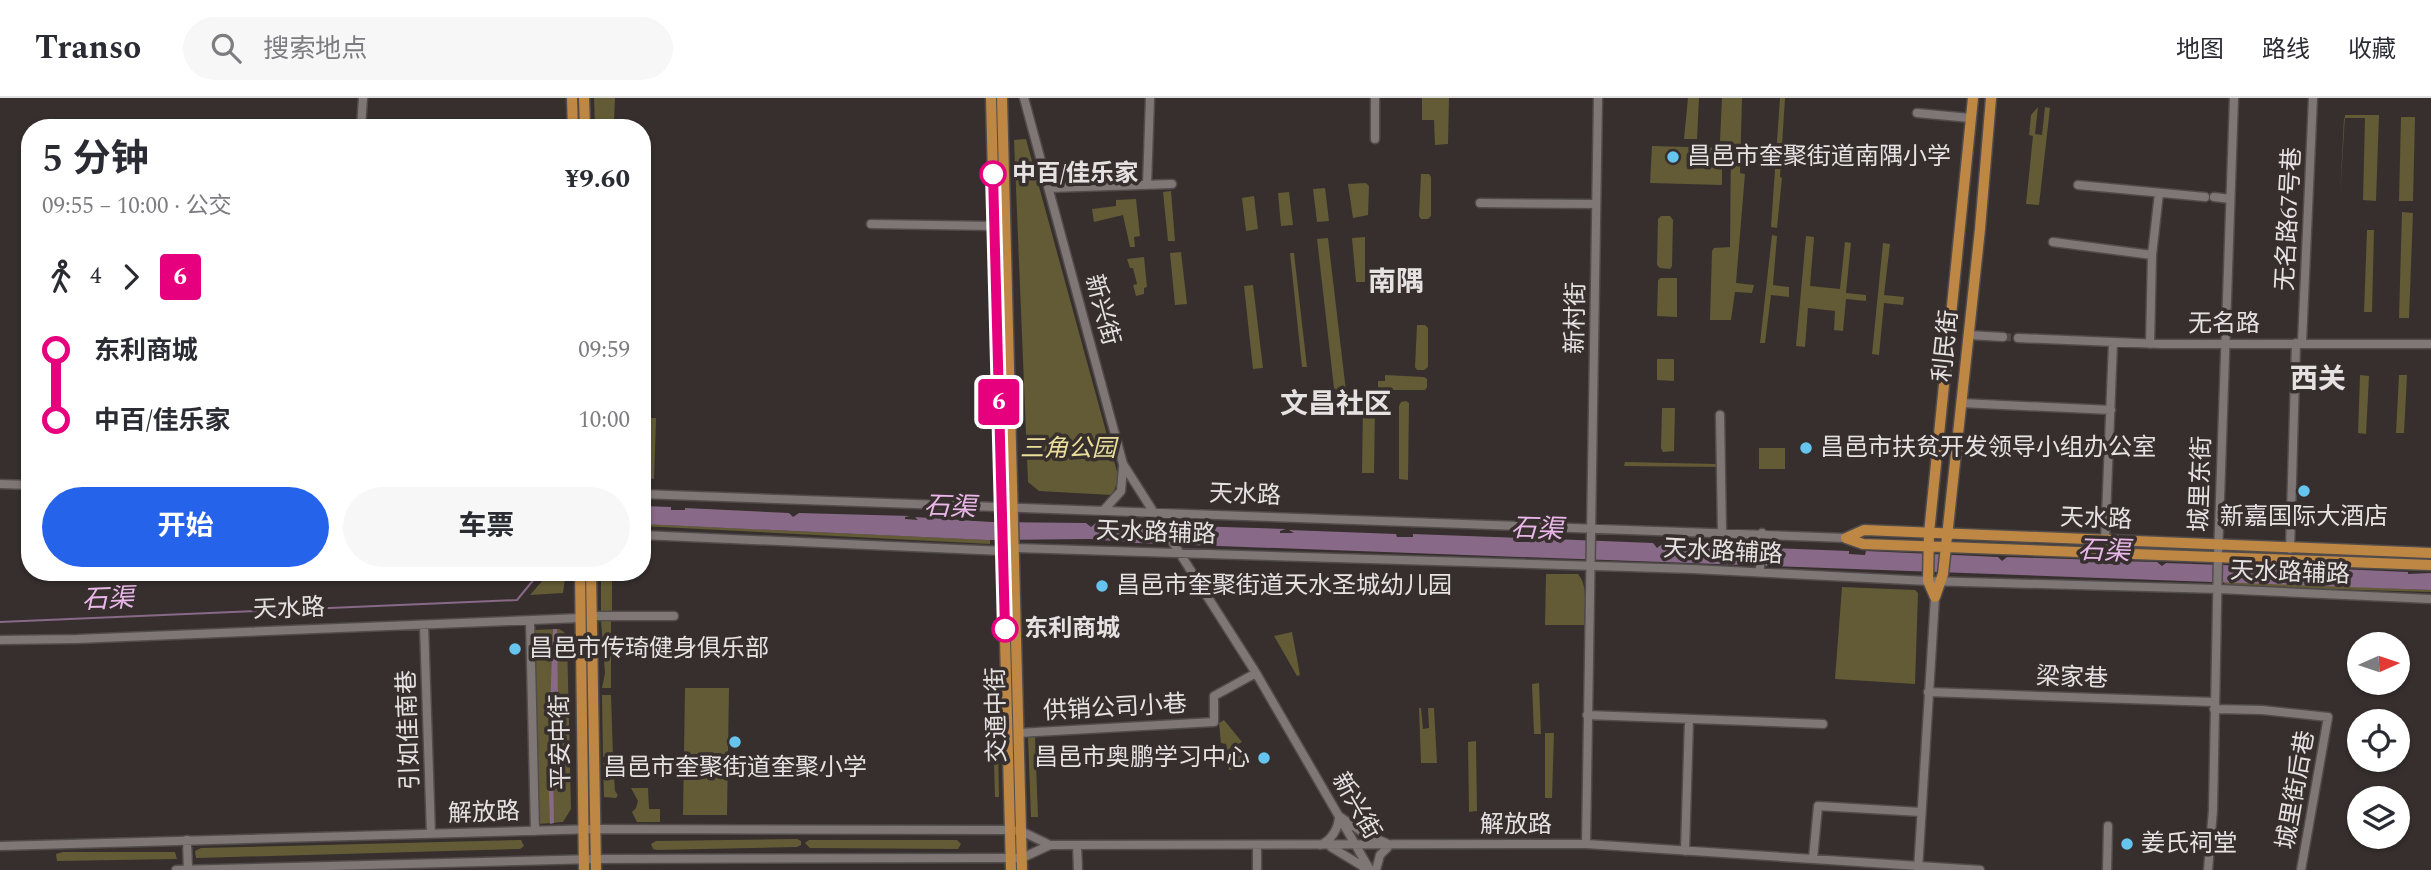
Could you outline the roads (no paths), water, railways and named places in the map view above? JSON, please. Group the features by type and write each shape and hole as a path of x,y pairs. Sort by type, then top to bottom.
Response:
{"main road":[{"path":"572,98 573,119"},
{"path":"584,98 584,119"},
{"name":"交通中街","path":"991,98 1007,505"},
{"name":"交通中街","path":"1002,98 1007,518 1015,831 1016,858 1022,870"},
{"name":"利民街","path":"1935,597 1928,578 1929,533 1973,98"},
{"name":"利民街","path":"1935,597 1942,578 1969,335 1991,98"},
{"name":"天水路","path":"1846,538 1864,530 2105,541 2218,555 2290,549 2431,553"},
{"name":"天水路","path":"1846,538 1863,544 1944,551 2218,555 2431,565"},
{"name":"交通中街","path":"1008,545 1018,733 1015,831"},
{"name":"平安中街","path":"580,581 584,865"},
{"name":"平安中街","path":"591,581 596,870"},
{"name":"交通中街","path":"1011,870 1016,858"}],"street":[{"path":"362,119 363,98"},
{"name":"新兴街","path":"1024,98 1123,464 1256,673 1369,870"},
{"path":"1147,185 1150,98"},
{"path":"1375,139 1376,98"},
{"name":"新村街","path":"1591,564 1598,98"},
{"name":"城里东街","path":"2208,870 2213,810 2218,555 2234,98"},
{"name":"无名路67号巷","path":"2290,549 2313,98"},
{"path":"1917,113 1970,118"},
{"path":"1049,188 1172,184"},
{"path":"2078,185 2230,199"},
{"path":"2150,344 2152,255 2159,192"},
{"path":"1480,202 1597,204"},
{"path":"871,224 994,226"},
{"path":"2053,242 2152,255"},
{"path":"1969,335 2003,337"},
{"name":"无名路","path":"2018,338 2150,344 2431,344"},
{"path":"2105,541 2113,343"},
{"path":"1961,403 2111,410"},
{"path":"1720,415 1721,532"},
{"path":"1104,510 1121,491 1123,464"},
{"path":"0,484 21,485"},
{"name":"天水路","path":"651,494 1007,505 1154,513 1846,538"},
{"path":"1760,568 1762,533"},
{"name":"天水路辅路","path":"651,535 978,551 1008,545 1928,578 2218,585 2431,599"},
{"path":"1195,576 1199,559 1205,554"},
{"path":"1586,844 1591,564"},
{"name":"利民街","path":"1918,868 1935,597"},
{"path":"592,616 674,616"},
{"name":"天水路","path":"0,640 580,618"},
{"path":"530,621 535,831"},
{"name":"引如佳南巷","path":"424,625 431,834"},
{"name":"供销公司小巷","path":"1018,733 1214,722 1214,696 1256,673"},
{"name":"梁家巷","path":"1928,692 2214,705 2328,717"},
{"path":"1587,715 1823,724"},
{"name":"城里街后巷","path":"2301,870 2328,717"},
{"path":"1685,850 1689,720"},
{"path":"1813,859 1818,806 1921,812"},
{"path":"1339,816 1365,834 1392,845 1380,855 1376,870"},
{"path":"1339,816 1332,836 1324,845 1348,855 1369,870"},
{"path":"2107,870 2108,826"},
{"name":"解放路","path":"0,846 595,829 1015,831 1050,845"},
{"path":"187,840 188,870"},
{"name":"解放路","path":"176,870 495,866 536,860 584,865 596,859 1016,858 1050,845 1586,844 1980,870"},
{"path":"1077,845 1078,870"},
{"path":"1257,845 1258,870"},
{"path":"536,860 537,870"}],"waterway":[{"name":"石渠","path":"2042,566 2054,566"},
{"name":"石渠","path":"0,622 517,600 533,581"}],"tunnel":[{"path":"2003,337 2018,338"}],"place":[{"name":"昌邑市奎聚街道南隅小学","path":"1673,157"},
{"name":"中百/佳乐家","path":"993,174"},
{"name":"昌邑市扶贫开发领导小组办公室","path":"1806,448"},
{"name":"新嘉国际大酒店","path":"2304,491"},
{"name":"昌邑市奎聚街道天水圣城幼儿园","path":"1102,586"},
{"name":"东利商城","path":"1005,629"},
{"name":"昌邑市传琦健身俱乐部","path":"515,649"},
{"name":"昌邑市奎聚街道奎聚小学","path":"735,742"},
{"name":"昌邑市奥鹏学习中心","path":"1264,758"},
{"name":"姜氏祠堂","path":"2127,844"}],"district":[{"name":"南隅","path":"1396,282"},
{"name":"西关","path":"2318,379"},
{"name":"文昌社区","path":"1336,404"}],"park label":[{"name":"三角公园","path":"1068,449"}]}
